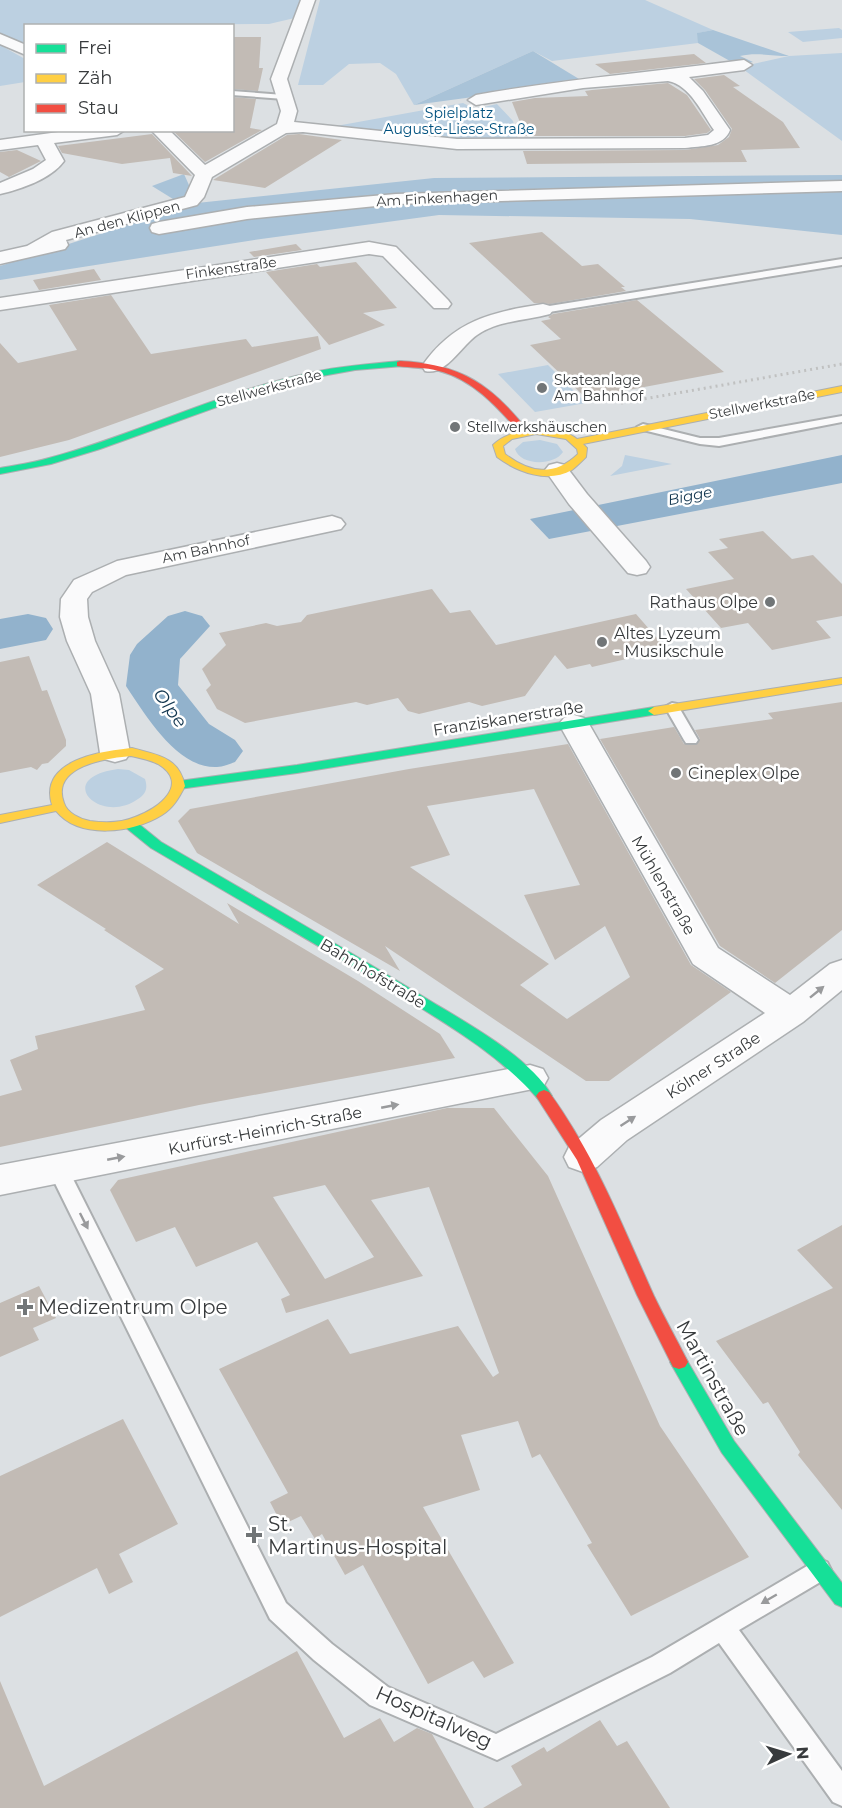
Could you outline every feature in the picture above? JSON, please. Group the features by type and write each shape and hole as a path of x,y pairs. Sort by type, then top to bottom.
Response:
{"street":[{"path":"285,127 289,111 279,79 308,0"},
{"path":"0,38 24,50"},
{"path":"476,100 525,91 744,65"},
{"path":"161,132 204,174 285,127 457,144 686,143 713,139 720,135 722,130 686,82 681,78 666,75"},
{"path":"0,145 102,132"},
{"path":"0,189 39,173 55,161 44,140"},
{"name":"An den Klippen","path":"35,249 59,236 191,201 195,197 204,174"},
{"name":"Am Finkenhagen","path":"35,249 248,213 324,204 453,196 842,186"},
{"name":"Finkenstraße","path":"0,304 369,248 389,250 441,304"},
{"path":"0,258 35,249"},
{"path":"433,366 447,350 481,322 543,309"},
{"name":"Stellwerkstraße","path":"0,471 55,460 183,412 312,376 391,364 433,366 473,380 524,432"},
{"name":"Stellwerkstraße","path":"577,442 842,388"},
{"path":"524,432 559,434 577,442 582,448 583,455 570,467 557,470 530,471 506,464 496,452 503,439 524,432"},
{"path":"557,470 578,499 637,567"},
{"name":"Am Bahnhof","path":"115,753 105,694 81,641 74,617 74,599 83,586 117,569 227,544 332,524"},
{"name":"Franziskanerstraße","path":"179,784 297,769 842,681"},
{"name":"Mühlenstraße","path":"574,724 705,956 791,1013"},
{"path":"132,752 160,759 174,770 179,784 175,797 165,809 149,818 130,824 108,826 87,824 71,817 59,807 54,796 57,783 65,772 80,762 115,753 132,752"},
{"path":"0,819 59,807"},
{"name":"Bahnhofstraße","path":"130,824 156,845 371,971 470,1033 530,1078 560,1116 583,1157"},
{"name":"Kölner Straße","path":"583,1157 614,1130 791,1013 842,972"},
{"name":"Kurfürst-Heinrich-Straße","path":"0,1180 530,1078"},
{"name":"Martinstraße","path":"583,1157 676,1357 728,1447 842,1598"}],"lane":[{"path":"234,93 284,97"},
{"path":"543,309 842,262"},
{"path":"643,427 700,441 719,442 842,419"},
{"path":"672,707 690,740"},
{"name":"Hospitalweg","path":"58,1169 279,1611 323,1652 379,1696 497,1747 661,1665 820,1570"},
{"path":"722,1627 842,1794"}],"green space":[{"path":"0,0 305,0 299,17 269,24 24,24 24,45 0,33"},
{"path":"320,0 645,0 713,30 698,33 698,43 552,61 533,51 414,105 396,74 380,63 349,64 323,85 298,85"},
{"path":"839,28 842,30 842,38 803,42 788,32"},
{"path":"0,45 24,58 24,82 0,86"},
{"path":"842,53 842,141 740,67 789,56"},
{"name":"Spielplatz Auguste-Liese-Straße","path":"463,103 475,109 497,104 513,121 518,140 438,138 336,126"},
{"name":"Skateanlage Am Bahnhof","path":"548,365 586,403 535,412 498,374"},
{"path":"540,440 557,444 563,452 559,457 545,462 530,461 518,455 515,449 523,442"},
{"path":"625,455 672,464 610,476 622,466"},
{"path":"118,769 129,770 145,779 145,793 124,806 110,807 98,804 89,798 85,790 88,781 98,774"}],"shaded area":[{"path":"713,30 789,56 758,54 740,56 753,62 737,65 698,43 697,33"},
{"path":"533,51 584,82 414,105"},
{"path":"184,174 197,203 434,178 842,175 842,235 690,219 439,215 261,239 0,280 0,266 181,208 173,199 152,186"}],"water":[{"path":"842,455 842,483 549,539 530,519"}],"building":[{"path":"234,37 261,37 259,68 263,68 258,91 234,89"},
{"path":"694,54 706,63 610,74 595,64"},
{"path":"724,75 740,86 733,87 783,122 800,148 741,150 747,162 527,164 523,151 685,150 718,145 729,137 732,129 705,90 694,79"},
{"path":"668,83 687,95 711,130 707,133 685,136 518,136 516,130 523,130 512,102 535,98 588,96 585,91"},
{"path":"234,97 256,99 250,128 262,130 205,162 174,132 234,132"},
{"path":"152,134 192,176 173,173 170,158 122,164 62,153 58,146"},
{"path":"299,134 342,140 265,188 213,180 287,135"},
{"path":"17,150 41,161 9,177 0,172 0,152"},
{"path":"542,232 582,266 598,264 625,287 621,287 626,291 550,304 534,303 469,243"},
{"path":"296,244 302,250 254,257 249,252"},
{"path":"356,262 397,308 363,313 385,325 329,345 266,272 317,264 320,267"},
{"path":"94,269 101,280 39,290 33,280"},
{"path":"111,295 151,354 246,339 252,347 318,336 321,349 69,440 0,457 0,343 18,363 77,350 49,305"},
{"path":"637,300 724,372 586,398 530,345 561,339 541,321 551,319 548,317 553,314"},
{"name":"Rathaus Olpe","path":"763,531 792,559 813,555 842,584 842,616 816,621 831,638 772,650 748,623 721,628 686,589 734,579 708,552 728,548 719,539"},
{"path":"432,589 450,613 470,610 496,645 636,614 664,646 645,651 648,654 592,667 590,664 567,669 555,655 525,696 482,706 469,702 419,714 408,711 398,698 367,705 356,702 245,723 217,709 206,690 211,685 202,669 226,645 219,633 266,623 277,626 301,622 307,615"},
{"path":"29,656 42,691 47,690 66,740 66,746 37,770 31,767 0,773 0,662"},
{"path":"842,702 842,930 775,983 720,946 600,739 674,727 684,744 696,745 700,739 695,730 773,719 768,713"},
{"path":"568,744 691,965 731,992 609,1081 586,1081 385,946 400,971 197,853 178,821 190,809 409,769","holes":["534,789 580,885 524,895 555,960 605,926 630,977 567,1019 520,985 549,964 410,867 450,855 427,806"]},
{"path":"107,842 239,924 227,903 358,981 440,1034 455,1058 199,1105 0,1147 0,1096 22,1090 10,1060 38,1049 35,1036 145,1010 135,986 164,969 37,885"},
{"path":"447,1108 494,1108 548,1176 660,1426 749,1557 631,1616 587,1545 592,1543 540,1454 532,1458 518,1421 461,1435 480,1490 423,1507 514,1663 484,1678 473,1661 428,1684 363,1565 345,1575 322,1534 315,1539 301,1516 282,1525 270,1502 288,1493 219,1369 328,1319 350,1354 458,1326 493,1377 499,1373 429,1187 371,1200 423,1276 286,1313 281,1299 290,1295 257,1242 196,1267 175,1227 136,1242 110,1190 118,1180","holes":["325,1185 374,1257 325,1279 273,1197"]},
{"path":"842,1225 842,1510 798,1455 800,1452 768,1402 763,1404 716,1341 833,1288 797,1250"},
{"name":"Medizentrum Olpe","path":"39,1286 56,1318 33,1328 39,1340 0,1357 0,1303"},
{"path":"123,1419 178,1524 119,1554 133,1582 109,1594 97,1568 0,1617 0,1476"},
{"path":"297,1651 344,1738 380,1718 394,1742 417,1728 432,1734 474,1808 0,1808 0,1681 44,1786"},
{"path":"600,1720 617,1746 627,1741 670,1808 483,1808 522,1785 511,1766 544,1747 547,1752"}],"waterway":[{"name":"Olpe","path":"185,626 155,655 152,686 190,735 216,751"},
{"name":"Bigge","path":"0,634 28,629"}],"railway":[{"path":"621,403 842,364"}],"traffic: fast":[{"path":"0,471 47,462 224,400 310,375 355,367 400,364"},
{"path":"179,785 297,769 654,711"},
{"path":"130,824 156,845 468,1031 501,1054 544,1096"},
{"path":"679,1362 728,1447 842,1598"}],"traffic: slow":[{"path":"577,442 842,389"},
{"path":"536,431 569,437 582,448 583,455 568,468 550,473 523,468 500,455 498,445 509,437 536,431"},
{"path":"654,711 842,681"},
{"path":"132,752 161,761 176,772 179,786 172,800 157,812 137,821 114,826 84,824 70,818 62,811 57,802 55,789 59,778 68,770 107,755 132,752"},
{"path":"0,819 59,807"}],"traffic: jam":[{"path":"400,364 422,365 457,373 484,391 524,432"},
{"path":"544,1096 566,1126 584,1158 661,1329 679,1362"}],"place":[{"name":"Skateanlage Am Bahnhof","path":"542,388"},
{"name":"Stellwerkshäuschen","path":"455,427"},
{"name":"Rathaus Olpe","path":"770,602"},
{"name":"Altes Lyzeum - Musikschule","path":"602,642"},
{"name":"Cineplex Olpe","path":"676,773"},
{"name":"Medizentrum Olpe","path":"25,1307"},
{"name":"St. Martinus-Hospital","path":"254,1535"}]}
